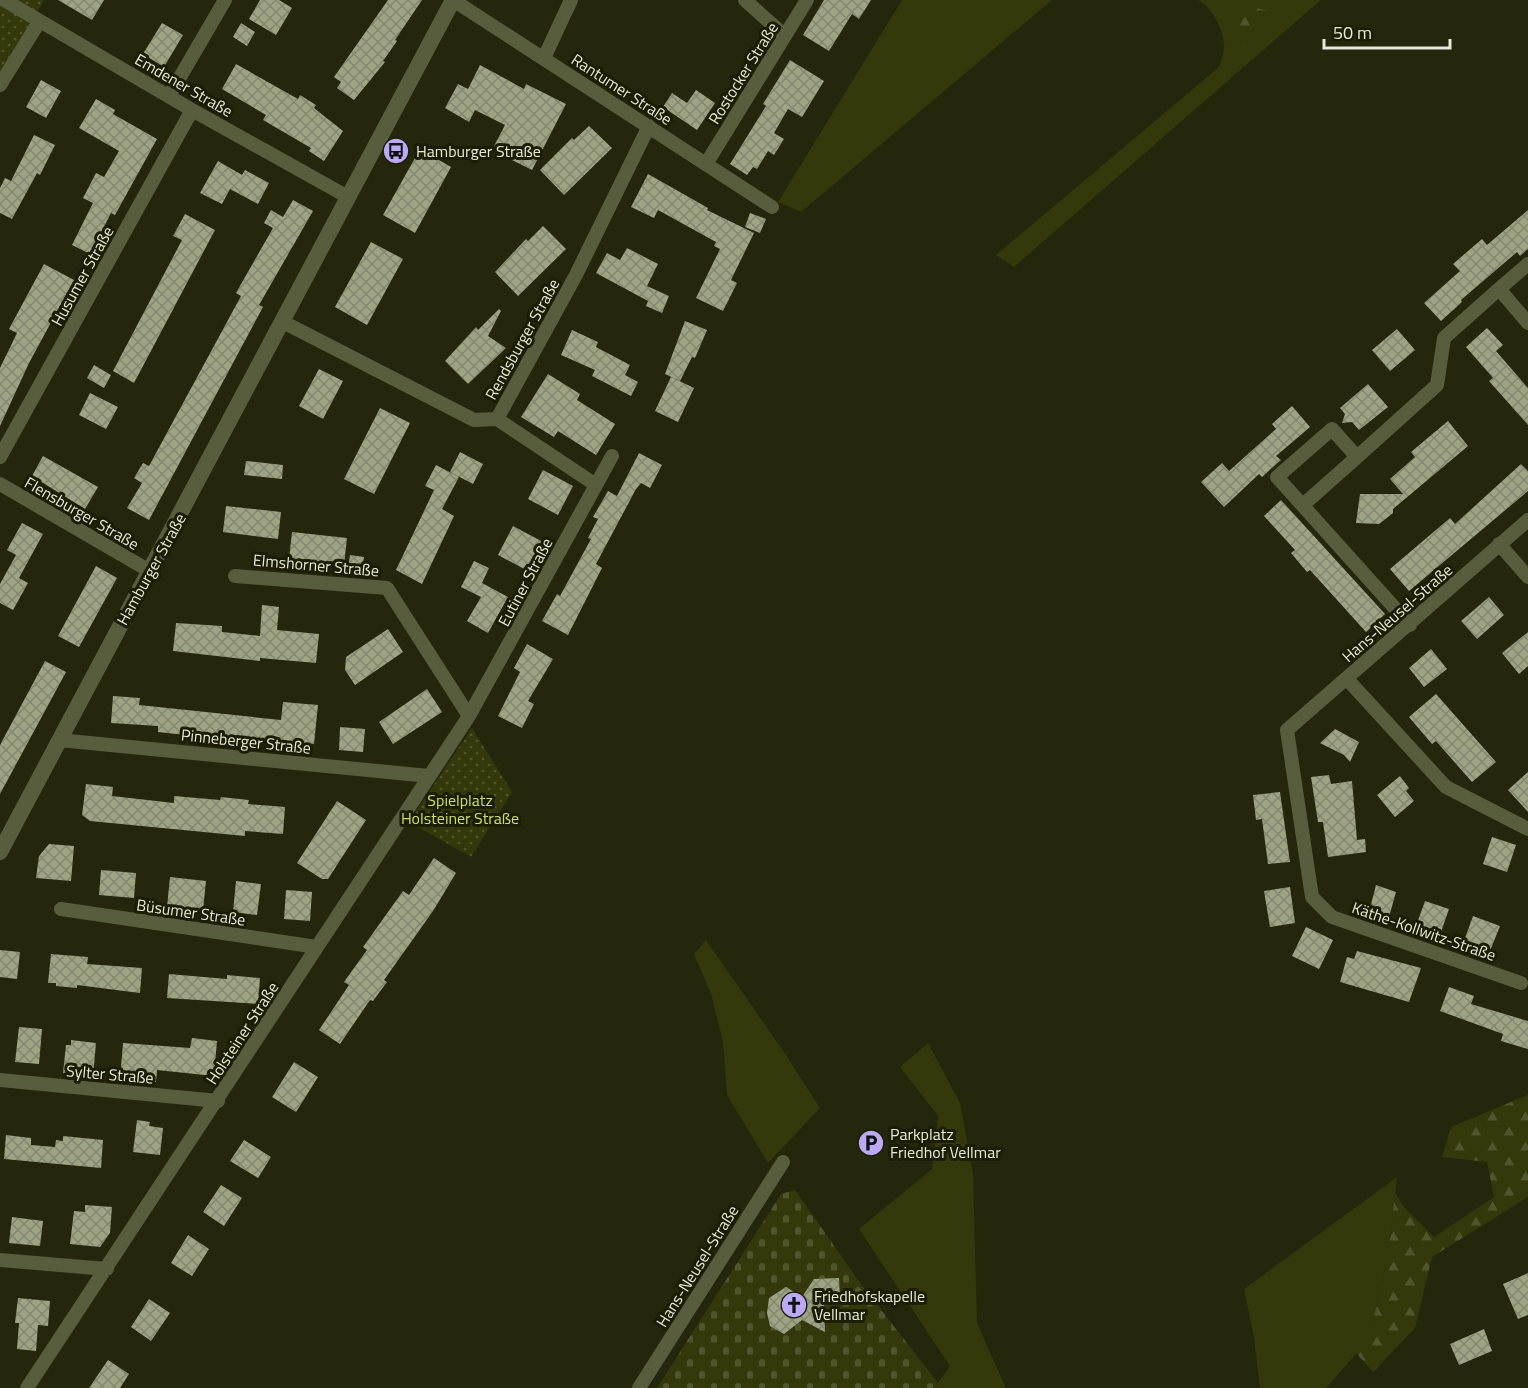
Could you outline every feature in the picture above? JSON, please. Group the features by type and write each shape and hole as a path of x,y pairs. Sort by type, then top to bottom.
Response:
{"street":[{"name":"Emdener Straße","path":"4,0 192,110 348,196"},
{"path":"169,96 225,0"},
{"name":"Rantumer Straße","path":"453,0 772,207"},
{"name":"Hamburger Straße","path":"0,852 148,570 177,524 453,0"},
{"path":"544,58 571,0"},
{"path":"746,0 785,36"},
{"name":"Rostocker Straße","path":"706,164 807,0"},
{"path":"0,85 39,22"},
{"name":"Husumer Straße","path":"0,457 192,110"},
{"name":"Rendsburger Straße","path":"283,322 474,420 497,419 576,275 649,126"},
{"path":"1303,505 1437,385 1444,338 1528,264"},
{"path":"1499,289 1527,320"},
{"path":"497,419 596,485"},
{"path":"1357,457 1332,429 1277,477 1410,625"},
{"name":"Eutiner Straße","path":"482,694 612,456"},
{"name":"Flensburger Straße","path":"0,484 148,570"},
{"name":"Hans-Neusel-Straße","path":"1287,730 1528,520"},
{"path":"1499,544 1528,577"},
{"name":"Elmshorner Straße","path":"235,576 387,588 470,716"},
{"path":"1347,679 1446,787 1528,829"},
{"name":"Holsteiner Straße","path":"27,1388 218,1101 470,716 482,694"},
{"name":"Käthe-Kollwitz-Straße","path":"1287,730 1312,897 1332,917 1521,983"},
{"name":"Pinneberger Straße","path":"59,740 429,776"},
{"name":"Büsumer Straße","path":"61,909 317,947"},
{"name":"Sylter Straße","path":"0,1080 218,1101"},
{"name":"Hans-Neusel-Straße","path":"639,1388 783,1162"},
{"path":"0,1260 107,1269"}],"green space":[{"path":"0,0 44,0 0,76"},
{"path":"902,0 1052,0 801,212 778,202"},
{"path":"1198,0 1321,0 1014,267 996,255 1219,67 1223,55 1223,38 1216,19"},
{"path":"1232,2 1281,14 1240,52"},
{"name":"Spielplatz Holsteiner Straße","path":"472,728 512,792 471,857 409,822"},
{"path":"706,940 820,1108 768,1163 727,1095 723,1042 711,994 694,954"},
{"path":"928,1043 960,1103 973,1174 977,1323 1006,1388 937,1388 950,1366 859,1229 932,1169 938,1116 900,1067"},
{"path":"1528,1095 1528,1197 1432,1257 1415,1328 1373,1372 1356,1353 1369,1338 1388,1257 1395,1193 1404,1207 1434,1237 1494,1197 1487,1162 1442,1157 1451,1127"},
{"path":"1397,1177 1388,1257 1369,1339 1326,1388 1260,1388 1254,1338 1244,1289"},
{"path":"795,1190 858,1280 938,1383 937,1388 657,1388 781,1194"}],"building":[{"path":"58,0 104,0 92,20"},
{"path":"260,0 279,0 292,8 276,35 249,19"},
{"path":"388,0 422,0 395,40 397,41 383,61 385,62 354,100 337,88 341,82 334,77"},
{"path":"824,0 871,0 859,19 852,14 829,51 803,35"},
{"path":"162,23 183,35 164,67 143,54"},
{"path":"241,23 255,32 247,46 233,37"},
{"path":"790,60 824,81 802,117 788,109 774,133 784,139 774,155 768,151 757,169 753,167 747,175 730,164 766,106 763,104"},
{"path":"236,64 298,99 300,95 316,105 314,108 343,131 324,161 309,151 311,148 263,120 266,115 222,89"},
{"path":"480,65 524,89 526,84 566,104 532,170 492,150 505,125 475,110 469,122 445,108 458,84 468,89"},
{"path":"41,80 61,91 46,118 26,107"},
{"path":"696,90 715,103 697,130 663,107 672,93 687,103"},
{"path":"96,99 115,110 113,114 157,139 115,215 111,213 90,254 72,245 93,203 83,198 96,173 104,177 119,151 79,128"},
{"path":"589,126 612,148 564,195 540,170 572,138 574,140"},
{"path":"34,135 55,145 40,175 37,173 12,219 0,213 0,188 5,178 11,181"},
{"path":"420,149 451,167 415,233 383,215"},
{"path":"218,161 242,175 245,170 269,183 258,204 230,189 222,204 200,193"},
{"path":"648,174 708,208 707,210 754,233 731,280 737,283 723,311 696,298 720,249 714,246 716,242 658,210 654,218 631,207"},
{"path":"293,200 313,211 259,305 263,307 149,520 127,508 142,483 134,478 143,463 149,466 241,296 236,293 273,228 264,223 271,210 283,217"},
{"path":"1528,210 1528,249 1520,256 1517,252 1461,300 1462,302 1441,321 1424,303 1460,271 1453,264 1482,239 1487,245"},
{"path":"750,213 766,219 760,233 745,227"},
{"path":"185,214 215,230 134,383 113,371 182,240 173,236"},
{"path":"543,226 566,249 518,296 495,272 526,239 528,241"},
{"path":"371,242 403,259 367,325 335,307"},
{"path":"627,248 658,264 647,286 669,296 662,313 646,306 648,301 596,273 607,253 620,260"},
{"path":"44,264 74,280 29,363 0,426 0,368 17,333 9,329"},
{"path":"499,309 501,311 488,336 506,348 468,384 445,361 476,327 478,330"},
{"path":"685,321 707,330 695,358 692,357 680,381 665,374"},
{"path":"1487,328 1503,345 1496,351 1528,388 1528,425 1489,381 1493,378 1466,347"},
{"path":"1397,329 1415,350 1390,371 1372,350"},
{"path":"572,330 598,342 596,347 630,365 625,375 638,382 631,396 592,376 595,370 561,355"},
{"path":"94,365 111,375 104,388 87,378"},
{"path":"319,369 343,381 323,419 299,406"},
{"path":"548,374 580,394 577,400 615,424 596,455 558,431 554,437 521,417"},
{"path":"671,377 694,388 678,422 655,411"},
{"path":"1368,384 1388,407 1359,430 1352,422 1342,423 1345,414 1340,408"},
{"path":"90,393 118,407 106,429 79,415"},
{"path":"1292,406 1310,427 1276,456 1281,460 1262,477 1259,474 1224,507 1201,482 1222,463 1229,471 1276,429 1272,424"},
{"path":"380,408 410,423 374,494 344,479"},
{"path":"1448,421 1468,446 1393,509 1393,513 1379,524 1356,523 1360,494 1403,494 1390,479 1415,457 1411,452"},
{"path":"460,452 483,464 473,484 450,472"},
{"path":"639,453 662,465 650,488 641,483 636,489 596,564 602,568 568,635 542,621 557,594 560,596 591,539 588,538 598,519 593,517 608,491 617,496"},
{"path":"43,456 98,487 85,509 32,476"},
{"path":"246,461 283,465 282,479 244,475"},
{"path":"1521,464 1528,471 1528,491 1409,591 1390,569 1450,518 1455,524"},
{"path":"436,465 459,477 442,509 454,516 422,584 396,570 434,490 425,486"},
{"path":"543,470 573,486 558,515 528,499"},
{"path":"1281,500 1385,614 1366,632 1310,570 1307,572 1291,553 1295,550 1264,516"},
{"path":"226,506 281,512 278,539 223,532"},
{"path":"22,523 43,534 19,578 28,583 13,610 0,603 0,584 16,555 7,550"},
{"path":"513,526 543,542 528,571 498,555"},
{"path":"292,532 347,538 344,565 289,559"},
{"path":"350,555 364,557 362,571 348,569"},
{"path":"474,561 489,568 482,583 508,597 488,633 467,621 481,597 461,587"},
{"path":"96,566 117,578 79,647 58,636"},
{"path":"1489,597 1504,615 1477,639 1461,621"},
{"path":"262,605 279,607 277,630 319,634 316,663 260,658 260,661 173,651 176,623 222,626 222,632 260,636"},
{"path":"388,629 403,652 355,685 345,670 346,657"},
{"path":"1528,632 1528,666 1519,674 1502,653"},
{"path":"527,644 553,659 528,701 534,704 522,728 498,716 520,672 514,668"},
{"path":"1431,649 1447,669 1424,687 1409,668"},
{"path":"45,661 66,672 0,794 0,745"},
{"path":"427,689 442,712 393,744 379,722"},
{"path":"1436,694 1496,762 1472,782 1436,741 1432,744 1409,717"},
{"path":"113,696 140,698 139,705 281,720 283,702 318,705 314,744 259,738 258,742 195,736 158,732 158,726 111,723"},
{"path":"340,727 365,729 363,752 339,750"},
{"path":"1335,729 1359,742 1350,762 1344,755 1320,743"},
{"path":"1528,772 1528,812 1508,790"},
{"path":"1329,775 1331,784 1352,781 1357,840 1365,839 1366,852 1328,857 1323,822 1318,822 1311,777"},
{"path":"1400,776 1409,788 1406,791 1414,801 1395,817 1377,795"},
{"path":"86,784 113,787 112,796 174,803 174,796 220,800 221,797 249,800 248,804 285,807 283,834 245,831 245,836 90,821 82,815"},
{"path":"1280,792 1290,862 1268,864 1262,819 1256,820 1253,795"},
{"path":"337,801 366,820 328,879 322,879 297,863"},
{"path":"1492,837 1516,845 1507,872 1483,864"},
{"path":"49,844 74,846 71,881 36,878 39,856"},
{"path":"434,858 456,873 433,911 384,980 387,982 373,1001 370,1000 340,1044 319,1030 349,985 344,982 367,950 363,947 403,891 409,895"},
{"path":"101,870 136,873 134,898 99,895"},
{"path":"170,877 206,881 203,910 167,907"},
{"path":"236,881 261,884 257,915 233,912"},
{"path":"1376,885 1396,892 1389,917 1369,912"},
{"path":"1290,887 1295,923 1270,927 1264,891"},
{"path":"286,890 312,892 310,921 284,919"},
{"path":"1425,901 1449,909 1440,935 1416,926"},
{"path":"1473,916 1500,926 1490,951 1464,941"},
{"path":"1306,927 1333,940 1319,969 1292,956"},
{"path":"0,950 20,952 17,979 0,977"},
{"path":"1357,951 1421,968 1409,1002 1340,982 1347,957 1354,959"},
{"path":"51,954 88,957 87,964 142,968 140,993 77,985 77,988 56,986 56,983 48,983"},
{"path":"169,974 227,979 227,975 260,978 258,1004 167,998"},
{"path":"1449,987 1474,996 1471,1004 1528,1021 1528,1049 1501,1041 1503,1034 1440,1011"},
{"path":"19,1027 42,1029 39,1064 15,1062"},
{"path":"192,1038 217,1041 214,1076 157,1070 156,1082 120,1079 123,1043 190,1048"},
{"path":"71,1040 96,1043 93,1076 63,1073 66,1045 71,1045"},
{"path":"294,1062 318,1077 296,1112 272,1097"},
{"path":"137,1120 150,1122 149,1126 163,1128 160,1155 133,1152"},
{"path":"6,1135 31,1138 31,1145 55,1147 56,1140 63,1141 63,1136 103,1140 101,1168 4,1159"},
{"path":"244,1140 271,1157 258,1178 230,1161"},
{"path":"221,1185 242,1198 224,1226 203,1212"},
{"path":"85,1205 112,1207 110,1233 100,1247 70,1244 74,1211 85,1212"},
{"path":"12,1217 43,1221 40,1246 9,1243"},
{"path":"188,1235 209,1249 192,1276 171,1263"},
{"path":"1528,1273 1528,1315 1518,1319 1503,1284"},
{"path":"839,1278 840,1300 824,1305 825,1332 802,1320 784,1334 770,1326 767,1313 769,1298 786,1287 802,1297 814,1279"},
{"path":"18,1298 50,1301 48,1326 38,1325 36,1351 17,1349 19,1323 15,1323"},
{"path":"149,1299 170,1313 151,1341 131,1327"},
{"path":"1484,1329 1492,1351 1459,1365 1450,1344"},
{"path":"108,1360 129,1374 120,1388 89,1388"}],"place":[{"name":"Hamburger Straße","path":"396,151"},
{"name":"Parkplatz Friedhof Vellmar","path":"871,1143"},
{"name":"Friedhofskapelle Vellmar","path":"794,1305"}]}
